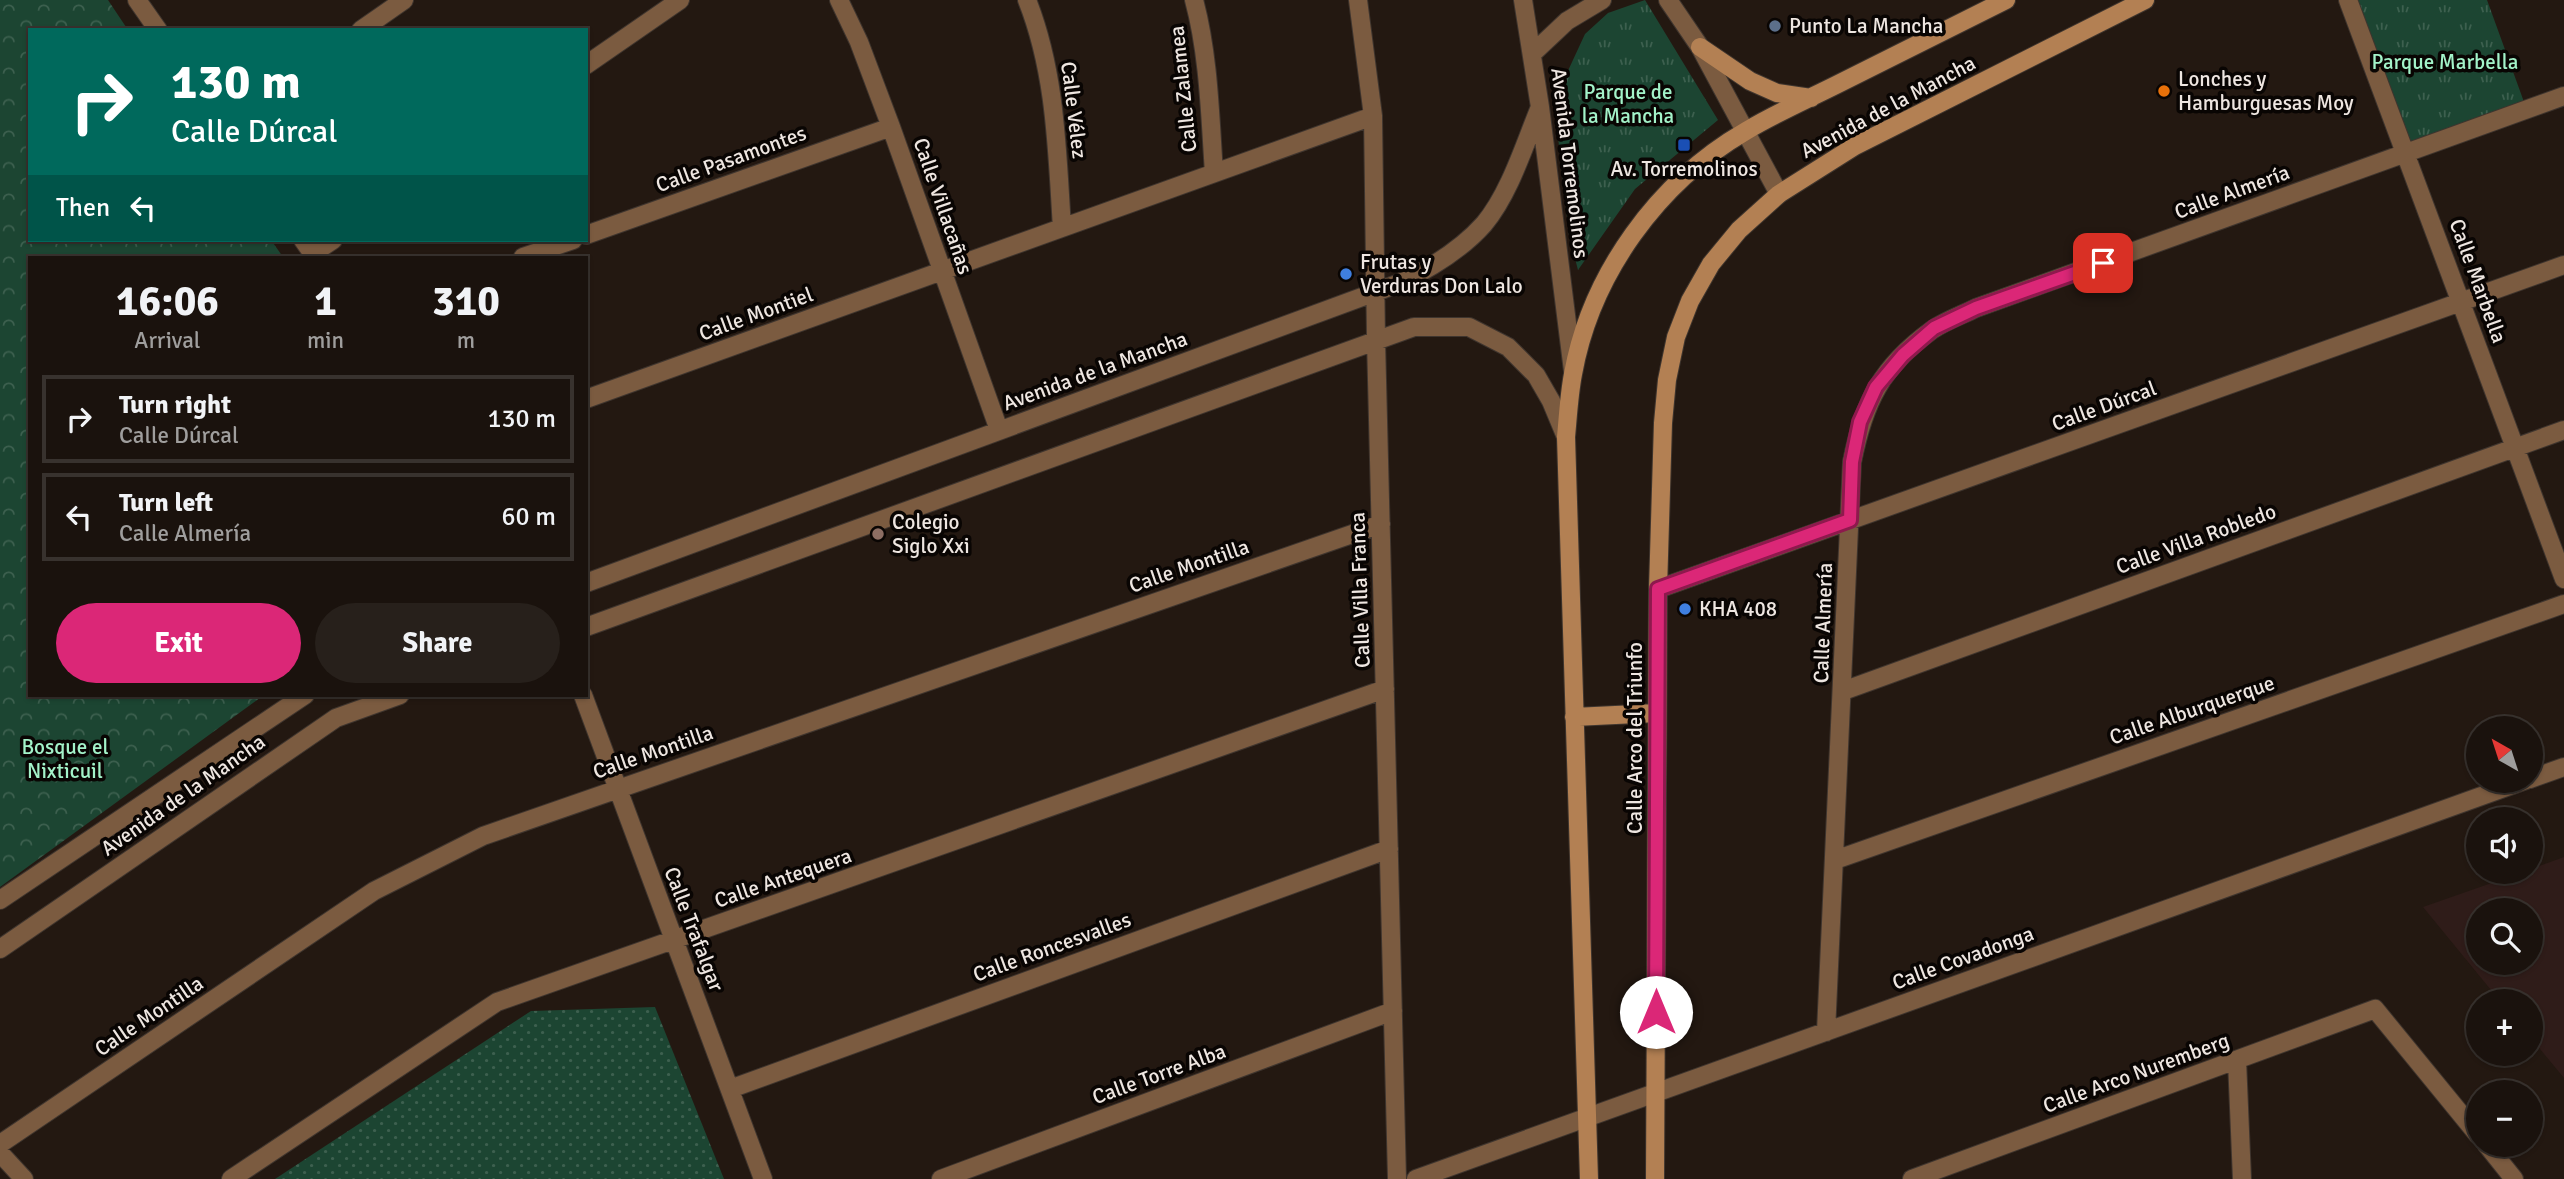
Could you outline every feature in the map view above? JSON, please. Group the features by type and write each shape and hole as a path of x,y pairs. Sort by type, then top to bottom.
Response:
{"street":[{"path":"137,0 157,28"},
{"path":"365,28 404,0"},
{"path":"588,64 680,0"},
{"name":"Calle Villacañas","path":"839,0 859,41 999,430"},
{"name":"Calle Vélez","path":"1027,0 1048,68 1056,127 1062,228"},
{"name":"Calle Zalamea","path":"1194,0 1209,88 1214,173"},
{"name":"Calle Villa Franca","path":"1358,0 1373,116 1397,1179"},
{"name":"Avenida Torremolinos","path":"1523,0 1533,53 1573,373"},
{"path":"1533,53 1567,21 1602,0"},
{"path":"1668,0 1700,47 1779,194"},
{"name":"Avenida de la Mancha","path":"1573,373 1591,314 1612,267 1637,229 1667,193 1705,158 1746,131 2006,0"},
{"name":"Avenida de la Mancha","path":"1690,300 1711,264 1739,230 1779,194 1855,146 2145,0"},
{"name":"Calle Marbella","path":"2348,0 2564,579"},
{"path":"1700,47 1749,81 1777,93 1811,98"},
{"name":"Calle Almería","path":"1826,1032 1852,462 1860,422 1876,387 1903,355 1934,328 1976,308 2564,96"},
{"name":"Avenida de la Mancha","path":"588,582 1376,292 1426,271 1458,249 1485,223 1503,194 1540,107"},
{"name":"Calle Montiel","path":"588,398 1373,116"},
{"name":"Calle Pasamontes","path":"588,234 891,127"},
{"path":"310,250 328,242"},
{"path":"526,256 567,242"},
{"name":"Calle Dúrcal","path":"1658,589 2564,265"},
{"name":"Calle Arco del Triunfo","path":"1656,1179 1658,589 1667,380 1676,337 1690,300"},
{"path":"588,626 1414,327 1469,327 1508,347 1535,375 1551,401 1566,437"},
{"path":"1573,373 1566,437 1589,1179"},
{"name":"Calle Villa Robledo","path":"1843,691 2564,430"},
{"name":"Calle Montilla","path":"0,1144 374,891 483,836 1381,524"},
{"name":"Calle Alburquerque","path":"1835,860 2564,604"},
{"name":"Calle Antequera","path":"231,1179 496,1002 1385,689"},
{"name":"Avenida de la Mancha","path":"0,900 302,697"},
{"name":"Avenida de la Mancha","path":"0,949 336,718 394,697"},
{"name":"Calle Trafalgar","path":"584,697 763,1179"},
{"path":"1574,717 1657,713"},
{"name":"Calle Covadonga","path":"2543,775 2564,767"},
{"name":"Calle Covadonga","path":"1416,1179 2492,793"},
{"name":"Calle Roncesvalles","path":"730,1088 1389,849"},
{"name":"Calle Arco Nuremberg","path":"1912,1179 1944,1173 2375,1009 2466,1120"},
{"name":"Calle Torre Alba","path":"941,1179 1393,1011"},
{"path":"2237,1060 2242,1179"},
{"path":"0,1153 24,1179"},
{"path":"2496,1157 2514,1179"}],"shaded area":[{"path":"2564,857 2564,1078 2543,1053 2543,989 2490,989 2479,975 2543,975 2543,898 2466,898 2466,959 2423,907 2489,884 2543,884 2543,865"}],"green space":[{"name":"Bosque el Nixticuil","path":"0,0 108,0 127,28 28,28 28,242 272,242 282,256 28,256 28,697 261,697 0,887"},
{"name":"Parque de la Mancha","path":"1645,0 1718,120 1635,189 1578,270 1569,235 1554,101 1585,34 1608,13"},
{"name":"Parque Marbella","path":"2357,0 2487,0 2524,102 2412,146"},
{"path":"655,1007 724,1179 275,1179 531,1011"}],"place":[{"name":"Punto La Mancha","path":"1775,26"},
{"name":"Lonches y Hamburguesas Moy","path":"2164,91"},
{"name":"Av. Torremolinos","path":"1684,145"},
{"name":"Frutas y Verduras Don Lalo","path":"1346,274"},
{"name":"Colegio Siglo Xxi","path":"878,534"},
{"name":"KHA 408","path":"1685,609"}],"route":[{"path":"1656,1012 1658,589 1850,520 1852,462 1860,422 1876,387 1903,355 1934,328 1976,308 2103,263"}]}
